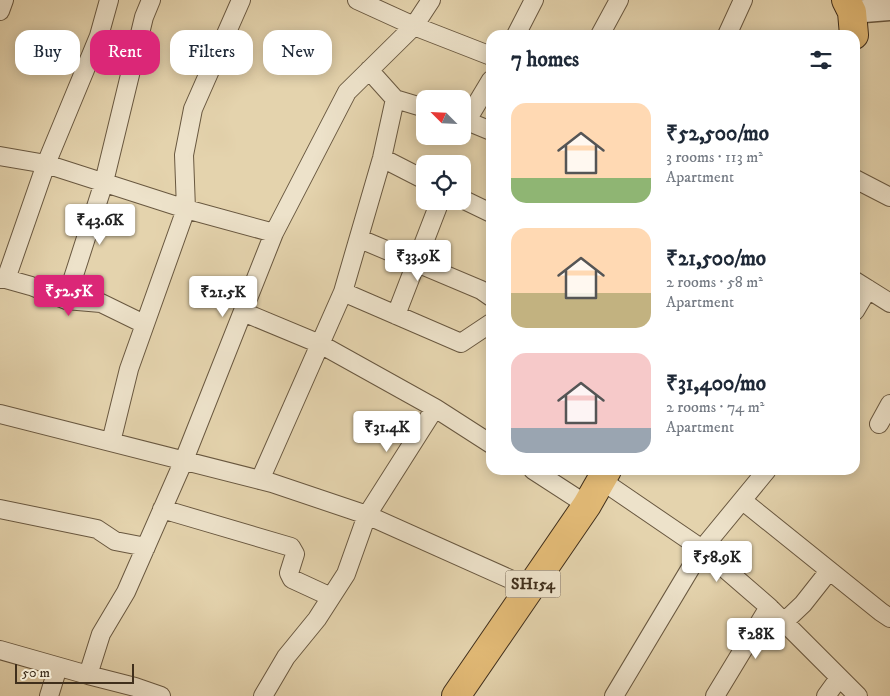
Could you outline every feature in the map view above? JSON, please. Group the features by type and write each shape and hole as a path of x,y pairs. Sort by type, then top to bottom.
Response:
{"main road":[{"name":"SH154","path":"456,696 587,505 604,475"}],"street":[{"path":"0,11 4,0"},
{"path":"109,0 99,36 46,164 3,279 31,286 66,300 101,303 144,324"},
{"path":"66,300 104,182 144,17 151,0"},
{"path":"111,442 128,369 186,209 184,155 193,109 241,0"},
{"path":"357,0 414,26 486,54"},
{"path":"88,676 101,634 126,592 184,460 274,233 347,92 414,26 431,0"},
{"path":"519,30 534,0"},
{"path":"603,30 619,0"},
{"path":"729,30 743,0"},
{"path":"851,16 890,9"},
{"path":"369,70 395,99 416,105"},
{"path":"471,111 486,88"},
{"path":"260,480 343,292 360,239 382,158 395,99"},
{"path":"471,123 486,129"},
{"path":"0,156 46,164 186,209 274,233"},
{"path":"382,158 416,175"},
{"path":"860,182 890,197"},
{"path":"471,203 486,211"},
{"path":"396,315 437,210"},
{"path":"360,239 486,294"},
{"path":"862,285 890,303"},
{"path":"343,292 460,343 486,325"},
{"path":"243,312 320,344 435,408 486,441"},
{"path":"879,424 890,404"},
{"path":"263,696 286,657 317,619 346,574 367,515 435,408"},
{"path":"0,414 260,480 367,515 530,588"},
{"path":"541,475 587,505"},
{"path":"604,475 702,549 769,607 858,696"},
{"path":"614,696 702,549 763,475"},
{"path":"742,501 890,618"},
{"path":"0,509 97,529 115,541 146,547"},
{"path":"162,509 291,548 296,554 289,573 292,579 331,597"},
{"path":"784,622 803,604 829,571"},
{"path":"715,696 769,607"},
{"path":"0,650 133,691 162,696"},
{"path":"49,696 58,667"},
{"path":"826,696 839,678"}]}
